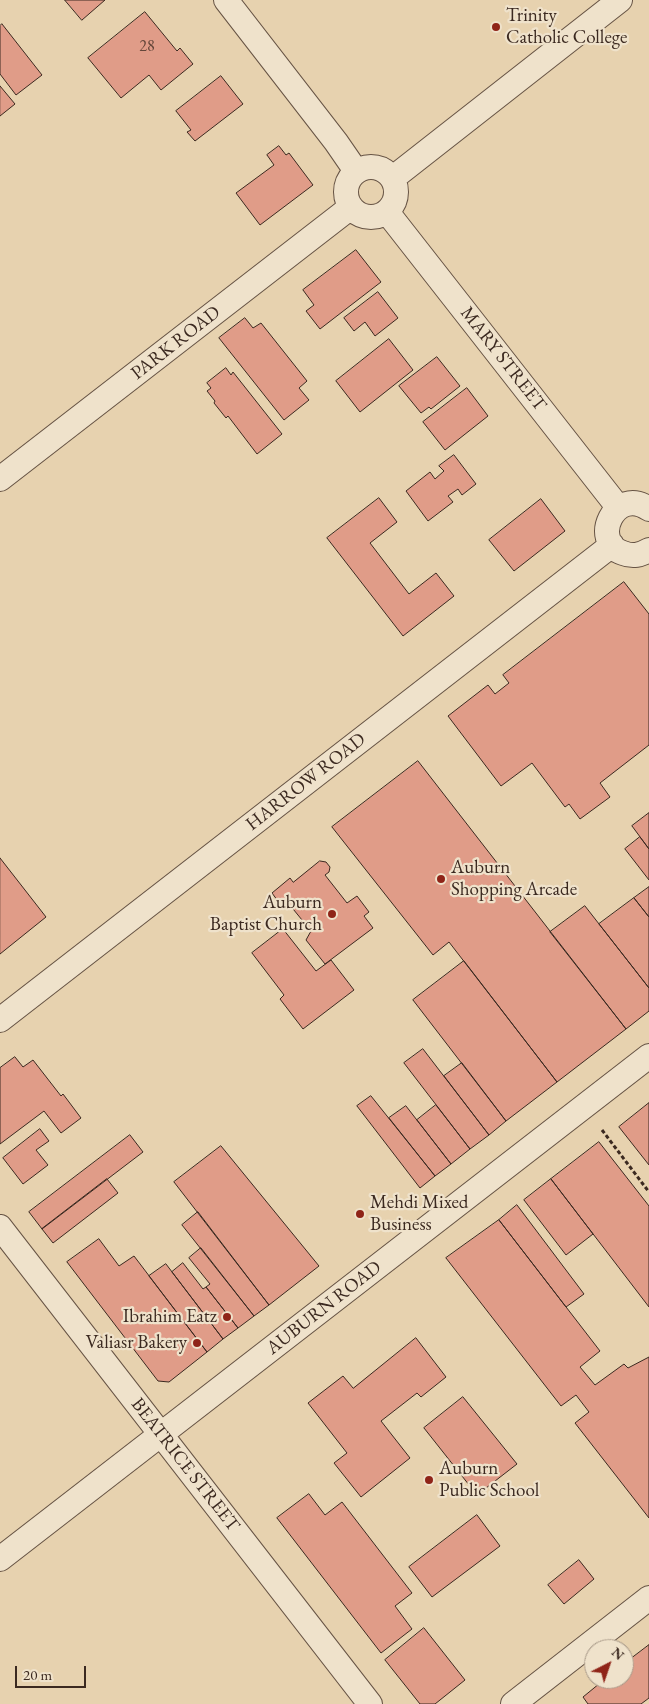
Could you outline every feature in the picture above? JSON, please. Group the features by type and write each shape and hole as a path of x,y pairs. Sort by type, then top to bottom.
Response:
{"street":[{"path":"226,0 336,142 356,171"},
{"path":"393,178 620,0"},
{"path":"363,168 380,168 393,178 396,196 387,212 378,216 368,217 359,214 351,207 347,200 347,184 356,171 363,168"},
{"name":"PARK ROAD","path":"0,479 351,207"},
{"name":"MARY STREET","path":"387,212 618,507"},
{"path":"649,509 638,503 618,507 611,515 607,525 607,535 612,545 620,552 630,556 641,555 649,550"},
{"name":"HARROW ROAD","path":"0,1020 612,545"},
{"name":"AUBURN ROAD","path":"0,1559 649,1056"},
{"name":"BEATRICE STREET","path":"0,1227 370,1704"},
{"path":"513,1704 649,1598"}],"path":[{"path":"602,1130 649,1192"}],"building":[{"path":"65,0 105,0 82,20"},
{"path":"145,12 177,51 180,48 193,64 161,90 149,75 121,98 88,58"},
{"path":"2,24 42,75 16,95 0,74 0,26"},
{"path":"221,76 243,104 195,141 187,132 191,130 176,111"},
{"path":"0,86 15,104 0,116"},
{"path":"279,146 286,155 289,153 313,185 260,225 236,193 274,165 267,155"},
{"path":"356,250 381,282 320,329 306,311 314,305 303,290"},
{"path":"378,292 398,318 375,336 365,322 354,331 344,318"},
{"path":"245,318 253,328 261,323 307,381 299,388 309,400 284,420 219,338"},
{"path":"389,339 413,370 360,412 336,381"},
{"path":"437,357 460,386 431,409 429,407 421,413 399,386"},
{"path":"226,368 231,375 233,372 282,434 257,454 228,416 226,418 214,403 215,401 207,391 211,388 207,383"},
{"path":"467,388 488,416 445,450 423,422"},
{"path":"454,455 476,484 462,495 458,489 448,496 453,502 428,521 406,491 430,472 435,479 444,471 439,466"},
{"path":"379,498 397,522 370,543 409,594 436,573 454,596 403,636 327,538"},
{"path":"541,499 565,531 514,571 489,540"},
{"path":"624,582 649,614 649,745 600,783 610,797 580,819 569,804 565,807 532,763 501,786 448,716 488,685 495,694 509,683 503,675"},
{"name":"Auburn Shopping Arcade","path":"418,761 626,1029 557,1082 449,942 433,955 332,827"},
{"path":"649,813 649,849 632,826"},
{"path":"640,837 649,849 649,880 625,849"},
{"path":"0,858 46,917 0,954"},
{"name":"Auburn Baptist Church","path":"320,861 326,862 330,867 329,872 325,875 347,903 357,896 369,912 364,916 373,928 325,964 306,940 311,931 289,904 283,908 272,893 290,878 293,882"},
{"path":"649,887 649,917 634,898"},
{"path":"634,898 649,917 649,988 599,924"},
{"path":"585,906 649,988 649,1011 626,1029 550,932"},
{"path":"283,929 316,971 331,960 354,990 303,1029 280,999 284,995 252,953"},
{"path":"464,961 557,1082 506,1121 413,1000"},
{"path":"423,1049 489,1135 470,1149 404,1063"},
{"path":"15,1057 23,1067 33,1060 81,1118 61,1133 44,1111 0,1144 0,1068"},
{"path":"462,1063 506,1121 489,1135 444,1076"},
{"path":"371,1096 435,1176 420,1188 357,1106"},
{"path":"649,1103 649,1165 619,1127"},
{"path":"436,1105 470,1149 451,1164 417,1120"},
{"path":"406,1106 451,1164 435,1176 389,1118"},
{"path":"40,1129 49,1141 36,1150 48,1165 23,1184 3,1158"},
{"path":"130,1135 143,1152 42,1229 29,1212"},
{"path":"599,1142 649,1206 649,1307 551,1179"},
{"path":"221,1146 319,1266 269,1305 174,1182"},
{"path":"107,1179 118,1193 53,1243 42,1229"},
{"path":"551,1179 593,1234 566,1255 524,1200"},
{"path":"517,1205 584,1294 566,1307 499,1220"},
{"path":"198,1212 269,1305 254,1316 182,1225"},
{"path":"499,1220 600,1351 580,1367 595,1385 624,1364 628,1368 649,1357 649,1518 575,1423 589,1412 576,1395 561,1406 446,1258"},
{"path":"99,1239 119,1266 134,1256 207,1352 169,1382 158,1381 67,1262"},
{"path":"201,1248 254,1316 238,1328 206,1287 210,1284 189,1258"},
{"path":"183,1263 203,1289 206,1287 238,1328 223,1339 172,1272"},
{"path":"166,1264 223,1339 207,1352 149,1276"},
{"path":"416,1338 446,1377 421,1397 417,1393 381,1421 410,1458 361,1497 334,1463 347,1453 308,1403 343,1376 353,1388"},
{"path":"463,1397 517,1464 477,1495 424,1428"},
{"path":"309,1494 325,1515 342,1502 412,1593 395,1606 412,1629 381,1653 277,1518"},
{"path":"477,1515 500,1546 432,1597 409,1567"},
{"path":"579,1560 594,1579 564,1604 548,1585"},
{"path":"424,1628 465,1680 435,1704 420,1704 385,1660"},
{"path":"649,1645 649,1698 641,1704 588,1704 583,1697 593,1689 634,1689 634,1656"}],"place":[{"name":"Trinity Catholic College","path":"496,27"},
{"name":"Auburn Shopping Arcade","path":"441,879"},
{"name":"Auburn Baptist Church","path":"332,914"},
{"name":"Mehdi Mixed Business","path":"360,1214"},
{"name":"Ibrahim Eatz","path":"227,1317"},
{"name":"Valiasr Bakery","path":"197,1343"},
{"name":"Auburn Public School","path":"429,1480"}]}
